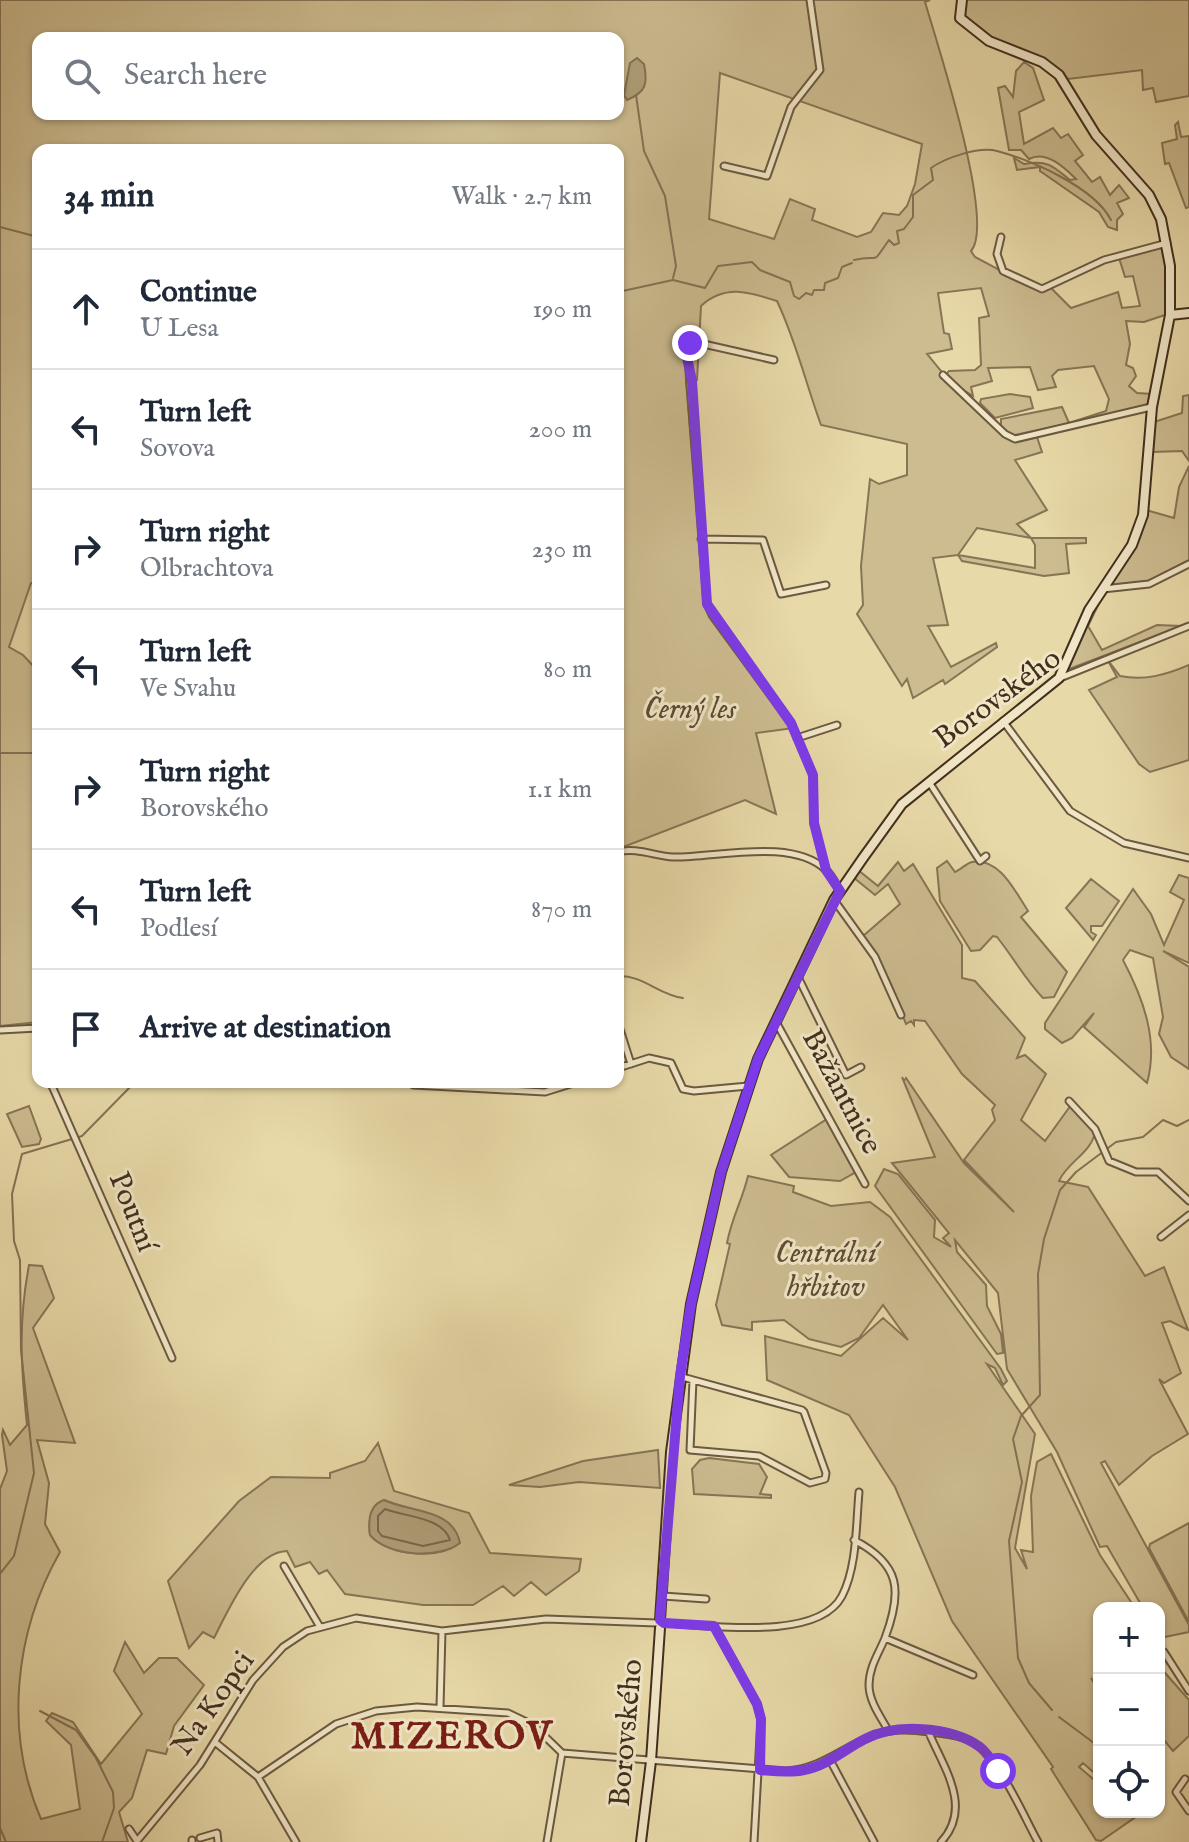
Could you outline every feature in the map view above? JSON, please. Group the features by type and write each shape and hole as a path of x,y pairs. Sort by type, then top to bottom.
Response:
{"main road":[{"path":"962,0 960,18 970,29 1002,47 1042,62 1059,75 1096,135 1149,195 1168,243 1170,315 1152,407 1141,524 1126,555 1089,610 1068,658 1067,670"},
{"path":"1170,315 1189,313"},
{"name":"Borovského","path":"641,1842 651,1761 680,1376 704,1244 748,1086 834,900 902,804 1067,670"}],"street":[{"path":"724,166 767,176 791,107 820,70 810,0"},
{"path":"1001,237 997,254 1003,271 1042,289 1104,260 1168,243"},
{"path":"774,360 699,343 687,346 707,604 791,723 813,775 814,823 826,870 840,891"},
{"path":"943,375 1005,434 1015,439 1152,407"},
{"path":"701,539 763,540 781,594 826,585"},
{"path":"1102,589 1149,584 1189,564"},
{"name":"Borovského","path":"1067,670 1189,626"},
{"path":"1002,720 1070,811 1124,843 1189,858"},
{"path":"797,738 837,725"},
{"name":"Borovského","path":"928,781 980,861 986,856"},
{"path":"624,851 674,857 724,852 775,853 803,858 826,870"},
{"path":"834,900 875,957 901,1015"},
{"path":"798,976 846,1075 861,1067"},
{"name":"Bažantnice","path":"776,1022 865,1184"},
{"path":"0,1030 32,1028"},
{"path":"624,1042 631,1064"},
{"path":"624,1066 649,1058 664,1059 671,1063 683,1089 694,1091 748,1086"},
{"name":"Poutní","path":"57,1088 172,1358"},
{"path":"470,1088 545,1092 558,1088"},
{"path":"1069,1101 1095,1129 1109,1161 1136,1172 1158,1172 1189,1201"},
{"path":"1161,1237 1189,1215"},
{"path":"680,1376 802,1410 826,1473 818,1484 810,1483 759,1456 692,1451 688,1446 693,1380"},
{"name":"Na Kopci","path":"137,1841 216,1743 267,1663 283,1647 320,1627 356,1618 442,1631 546,1619 714,1626 792,1625 819,1619 842,1596 852,1556 859,1492"},
{"path":"854,1540 876,1552 890,1568 894,1598 885,1638 873,1665 869,1689 888,1730"},
{"path":"284,1566 320,1627"},
{"path":"662,1596 706,1599"},
{"path":"714,1626 757,1704 761,1719 754,1842"},
{"path":"440,1707 442,1631"},
{"path":"885,1638 973,1675"},
{"path":"1165,1654 1189,1691"},
{"path":"258,1777 313,1737 346,1720 386,1709 456,1708 524,1718 562,1753 760,1770 805,1770 888,1730 929,1732 970,1740 984,1749 1036,1839"},
{"path":"929,1732 947,1768 956,1808 949,1833 941,1842"},
{"path":"216,1743 258,1777 296,1842"},
{"path":"547,1842 562,1753"},
{"path":"830,1760 874,1842"},
{"path":"1185,1779 1176,1792 1189,1811"},
{"path":"129,1829 137,1841"},
{"path":"200,1838 217,1833 218,1842"}],"green space":[{"name":"Černý les","path":"0,0 930,0 925,2 971,171 977,234 971,251 975,257 1041,292 1051,288 1071,308 1118,292 1122,308 1140,306 1133,276 1125,277 1119,258 1164,246 1168,314 1144,322 1126,321 1130,344 1126,365 1133,368 1136,376 1129,386 1137,393 1152,394 1150,406 1010,436 1001,426 1001,419 1062,407 1069,423 1106,411 1109,399 1094,366 1058,370 1052,376 1056,387 1038,390 1030,367 988,368 992,381 971,387 973,396 949,381 1010,440 1037,437 1042,452 1015,460 1047,510 1017,524 1031,538 977,528 958,555 933,558 948,625 928,626 951,667 996,643 997,647 945,684 943,680 913,698 907,679 902,686 857,614 863,605 861,566 870,479 879,484 907,475 907,444 821,425 777,301 747,293 728,292 701,306 697,380 686,380 705,607 794,728 756,733 776,814 745,800 624,847 624,144 32,144 32,583 9,647 32,665 32,1023 0,1026","holes":["720,73 922,144 915,184 907,206 899,215 883,213 871,232 857,237 812,220 815,209 790,199 774,239 709,219","981,288 989,316 979,318 981,365 975,370 949,371 945,376 927,354 952,349 949,334 944,333 938,293"]},
{"path":"966,0 1189,0 1189,96 1156,102 1153,88 1143,90 1142,70 1068,79 1054,65 994,41 965,19"},
{"path":"1024,62 1033,68 1044,100 1019,112 1024,144 1053,128 1061,138 1068,134 1083,155 1075,161 1092,182 1100,177 1110,195 1119,185 1129,198 1117,203 1123,214 1117,220 1117,230 1108,227 1099,212 1040,171 1040,167 1017,170 1014,158 1024,164 1049,165 1070,180 1076,179 1048,158 1029,159 1021,150 1009,150 998,88 1005,86 1013,97 1016,71"},
{"path":"1178,122 1181,137 1189,136 1189,207 1186,208 1169,163 1165,164 1162,143 1177,139 1175,125"},
{"path":"1010,394 1030,397 1033,408 995,418 980,403 981,399"},
{"path":"1189,395 1189,461 1182,451 1153,452 1154,422 1182,413 1183,396"},
{"path":"1189,466 1189,560 1147,582 1107,587 1146,510 1174,518 1179,487"},
{"path":"1031,538 1086,538 1086,543 1066,544 1069,573 1044,576 962,561 958,555 1035,568 1035,545"},
{"path":"1105,591 1088,626 1102,650 1157,625 1182,626 1064,671 1085,623"},
{"path":"1107,659 1120,676 1138,678 1172,672 1189,665 1189,760 1150,772 1139,764 1089,690 1117,677"},
{"path":"947,861 955,872 970,863 982,862 998,870 1012,885 1028,911 1021,917 1067,972 1054,997 1043,998 997,937 993,936 980,950 971,951 940,901 937,868"},
{"path":"898,862 904,871 913,864 962,945 962,978 975,981 1025,1038 1017,1058 1025,1055 1046,1074 1021,1120 1045,1141 1071,1105 1095,1131 1090,1145 1059,1181 1088,1187 1145,1276 1164,1267 1188,1330 1170,1321 1162,1323 1181,1373 1164,1383 1159,1379 1188,1434 1152,1456 1119,1485 1105,1461 1101,1463 1189,1625 1189,1632 1165,1637 1165,1602 1140,1602 1107,1546 1100,1547 1057,1452 1007,1369 998,1293 955,1240 957,1252 986,1285 987,1306 1001,1334 1003,1353 997,1354 875,1186 884,1169 898,1174 935,1220 934,1237 951,1247 943,1238 949,1233 892,1163 935,1157 902,1077 904,1081 906,1078 964,1163 1014,1212 964,1160 995,1120 992,1110 995,1105 962,1074 925,1021 914,1020 914,1025 911,1021 906,1024 888,978 846,914 863,936 900,904 888,884 875,895 853,877 858,870 878,886"},
{"path":"1179,875 1189,878 1189,963 1163,951 1189,967 1189,1069 1171,1057 1159,1034 1163,1017 1153,958 1130,950 1123,960 1143,1004 1150,1035 1147,1083 1084,1027 1094,1013 1072,1038 1062,1043 1045,1029 1045,1023 1133,889 1151,914 1164,945 1184,900 1170,892"},
{"path":"1091,879 1119,901 1102,926 1091,926 1091,932 1096,935 1093,940 1066,908"},
{"path":"29,1106 41,1139 39,1144 22,1147 7,1114"},
{"path":"827,1119 856,1172 840,1181 789,1177 771,1155"},
{"name":"Centrální hřbitov","path":"748,1176 794,1186 793,1192 831,1206 870,1202 890,1217 1001,1369 1007,1381 1003,1385 995,1368 987,1364 1035,1434 1015,1548 1027,1569 1021,1550 1033,1552 1031,1496 1037,1462 1051,1454 1100,1555 1131,1602 1093,1602 1093,1772 1083,1763 1079,1767 1093,1779 1093,1818 1134,1818 1101,1841 1096,1840 1051,1769 1053,1767 952,1621 895,1487 849,1415 767,1380 765,1336 841,1356 883,1318 908,1340 883,1305 859,1338 841,1347 809,1339 784,1320 752,1322 752,1330 722,1325 716,1305 730,1244 727,1243"},
{"path":"29,1265 42,1266 54,1298 33,1328 75,1443 37,1440 49,1483 45,1524 60,1552 32,1616 19,1684 22,1752 29,1786 41,1819 80,1809 71,1745 46,1721 52,1713 73,1722 101,1764 142,1714 114,1671 125,1642 144,1673 159,1658 177,1658 204,1685 174,1726 166,1754 147,1750 132,1798 119,1812 128,1842 0,1842 0,1489 7,1471 2,1435 3,1430 10,1445 27,1425 22,1345 23,1306"},
{"path":"378,1443 394,1491 469,1513 490,1553 581,1559 579,1571 546,1595 531,1582 514,1596 503,1586 473,1605 423,1605 345,1594 327,1570 319,1574 310,1562 295,1567 287,1551 263,1561 253,1572 234,1599 214,1638 203,1632 189,1648 168,1581 239,1501 271,1477 330,1478 330,1473 365,1461","holes":["384,1500 436,1517 452,1531 459,1543 450,1549 426,1554 401,1551 379,1542 370,1535 373,1511"]},
{"path":"658,1450 660,1488 579,1482 540,1487 509,1485 583,1461"},
{"path":"709,1458 759,1464 767,1477 760,1494 771,1495 771,1498 694,1494 692,1469 700,1460"},
{"path":"1189,1523 1189,1622 1149,1548 1150,1544"},
{"path":"1165,1673 1189,1700 1189,1736 1173,1751 1165,1741"}],"water":[{"path":"637,58 644,64 645,82 638,94 627,100 624,95 630,63"},
{"path":"384,1500 440,1517 456,1532 460,1543 440,1552 414,1553 389,1548 378,1542 370,1535 370,1519 372,1510"}],"waterway":[{"path":"636,95 644,151 665,196 676,266 673,278"},
{"path":"854,260 877,257 889,240 894,245 899,243 897,231 904,229 913,217 913,195 933,180 931,168 972,152 997,151 1044,168 1091,197 1111,220"},
{"path":"0,227 32,235"},
{"path":"624,291 673,280 705,288 718,266 752,262 760,270 790,282 794,296 799,299 806,293 812,295 814,290 824,290 825,283 838,278 842,267 852,263"},
{"path":"0,753 32,753"},
{"path":"624,977 683,998"},
{"path":"0,1574 14,1556 34,1473 21,1350 20,1260 14,1241 12,1194 22,1154 82,1136 129,1088"},
{"path":"1052,1710 1029,1683 1018,1658 1009,1541 1022,1482 1013,1439 1021,1416 1040,1395 1038,1274 1044,1239 1060,1190 1076,1172 1116,1142 1143,1137 1163,1120 1177,1126 1189,1120"},
{"path":"40,1711 76,1730 96,1758 113,1792 114,1808 102,1842"},
{"path":"1059,1717 1093,1742"},
{"path":"0,1828 6,1842"}],"district":[{"name":"MIZEROV","path":"452,1738"}],"route":[{"path":"690,343 686,353 688,375 692,381 707,604 791,723 813,775 814,823 826,870 840,891 758,1059 721,1172 691,1304 680,1376 671,1452 660,1620 664,1623 714,1626 757,1704 762,1737 760,1770 805,1770 830,1760 866,1738 888,1730 905,1729 970,1740 984,1749 998,1771"}]}
